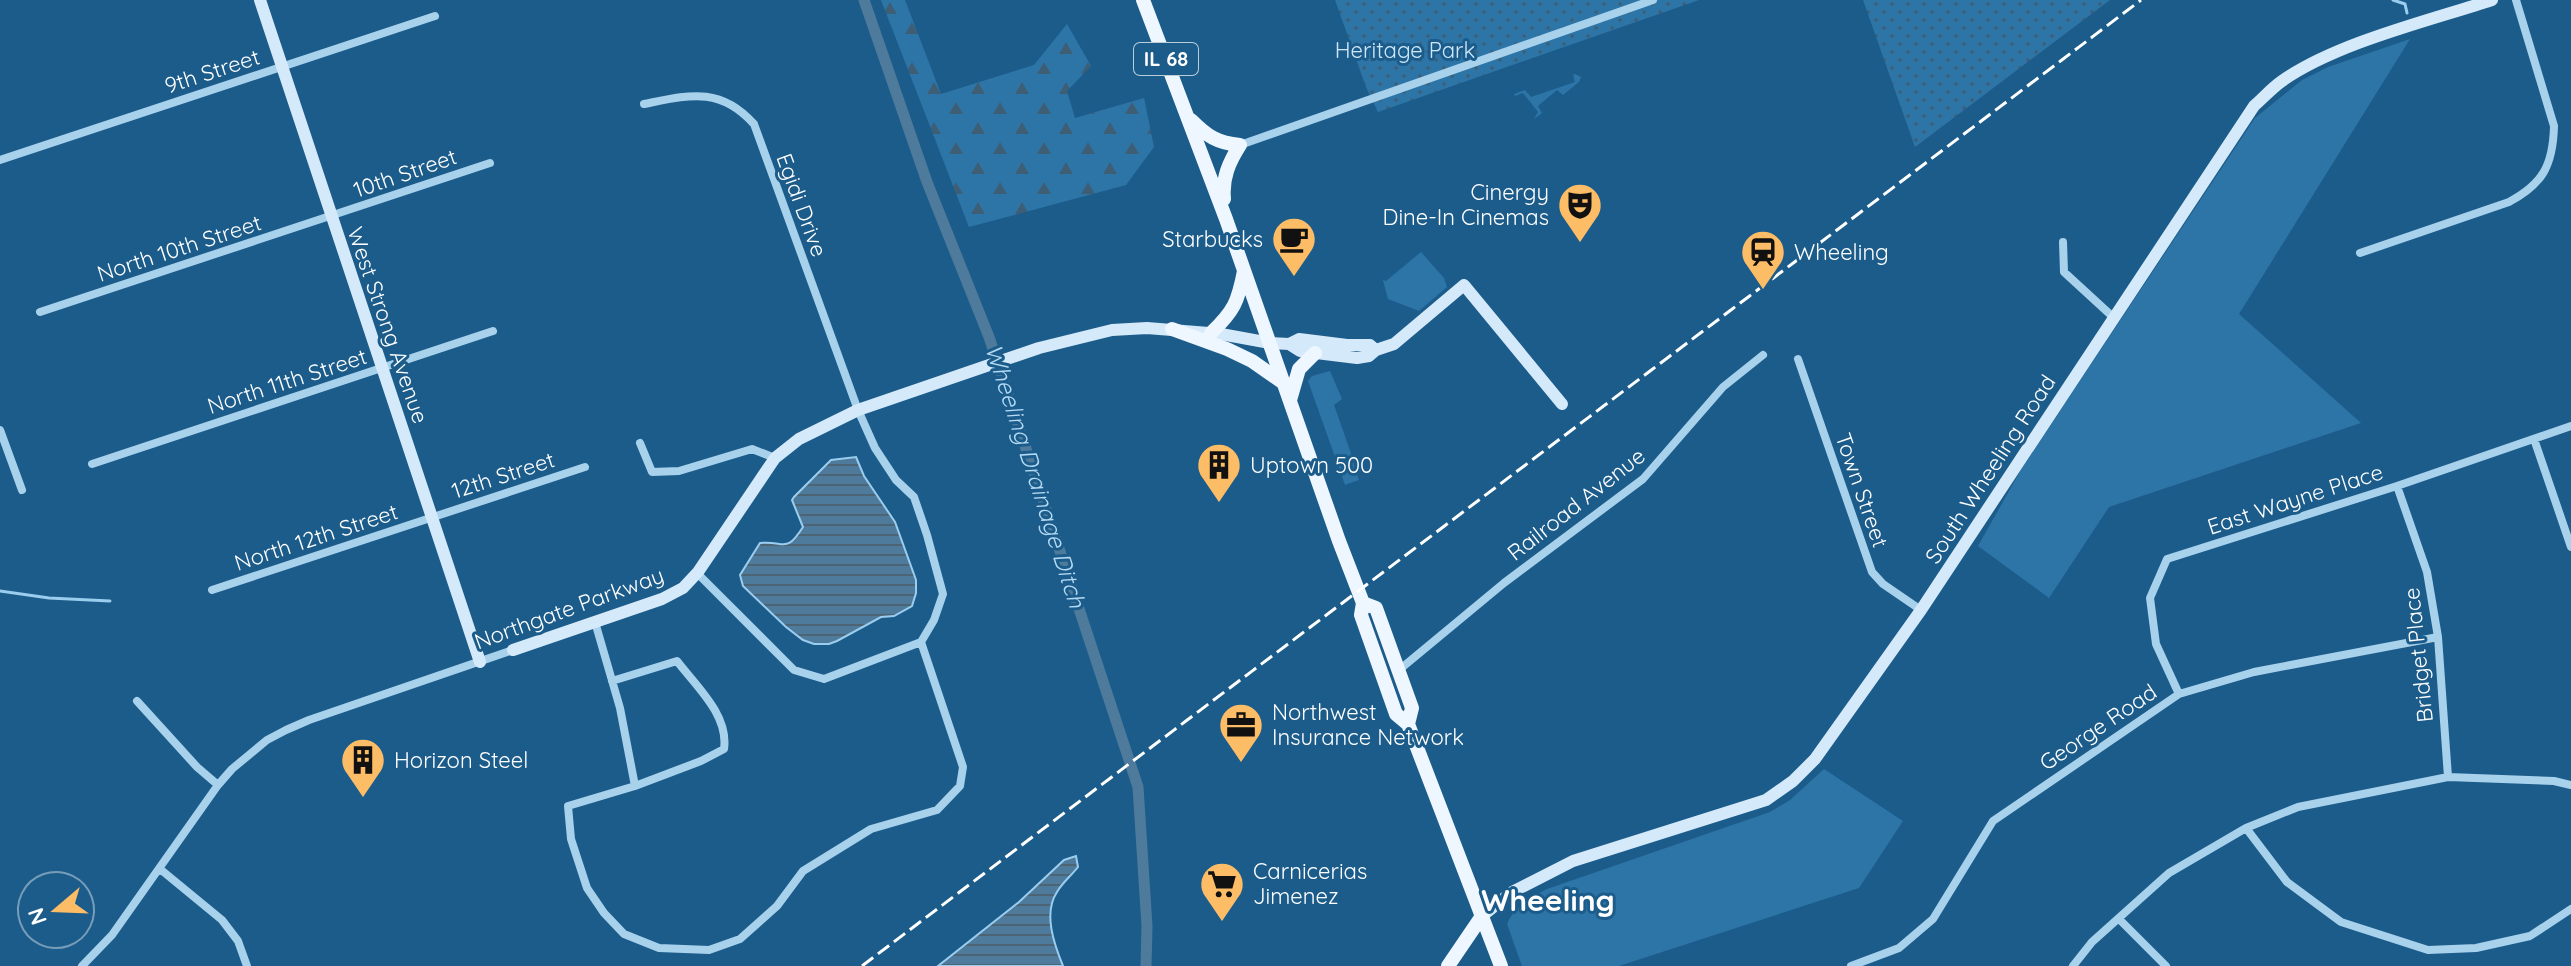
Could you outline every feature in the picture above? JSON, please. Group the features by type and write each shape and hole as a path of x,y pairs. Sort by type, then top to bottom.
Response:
{"main road":[{"name":"IL 68","path":"1143,0 1226,219 1363,603 1361,615 1396,714 1408,724 1501,966"},
{"path":"1188,117 1209,138 1240,145 1226,169 1222,186 1226,219"},
{"path":"1211,333 1239,301 1244,271"},
{"path":"1172,329 1252,361 1285,384"},
{"path":"1290,400 1299,369 1315,353"},
{"name":"IL 68","path":"1363,603 1376,608 1412,708 1408,724"},
{"path":"1448,966 1482,916"}],"street":[{"name":"West Strong Avenue","path":"260,0 480,662"},
{"path":"1240,145 1653,0"},
{"name":"South Wheeling Road","path":"1482,916 1512,892 1573,861 1766,800 1793,781 1815,759 1921,610 2254,106 2281,81 2312,63 2357,44 2492,0"},
{"path":"2360,253 2509,202 2529,191 2546,170 2554,148 2554,126 2516,0"},
{"name":"9th Street","path":"0,160 435,16"},
{"name":"Egidi Drive","path":"644,104 691,95 721,100 739,107 754,124 858,410"},
{"name":"10th Street","path":"330,217 490,163"},
{"name":"North 10th Street","path":"40,312 330,217"},
{"path":"2063,242 2064,272 2113,317"},
{"name":"Northgate Parkway","path":"82,966 112,935 218,785 267,740 309,720 662,599 683,588 697,573 775,458 799,439 858,410 1039,348 1127,328 1211,333 1289,344 1300,351 1357,358 1369,356 1394,344 1464,285 1562,404"},
{"name":"North 11th Street","path":"92,464 493,331"},
{"name":"Northgate Parkway","path":"1289,344 1299,339 1370,345 1376,350"},
{"name":"Railroad Avenue","path":"1399,670 1504,583 1643,479 1723,387 1763,355"},
{"name":"Town Street","path":"1798,359 1872,572 1883,584 1921,610"},
{"path":"697,573 794,670 824,679 921,642 934,620 943,594 927,535 914,497 896,480 875,448 858,410"},
{"name":"East Wayne Place","path":"2179,694 2156,644 2150,598 2167,559 2397,486 2571,426"},
{"path":"0,430 22,490"},
{"path":"2534,439 2571,547"},
{"path":"640,443 652,472 679,471 752,449 775,458"},
{"name":"12th Street","path":"431,518 585,467"},
{"name":"Bridget Place","path":"2397,486 2427,572 2438,637 2448,777"},
{"name":"North 12th Street","path":"212,590 431,518"},
{"path":"595,622 620,708 635,786"},
{"name":"George Road","path":"1851,966 1899,948 1933,919 1993,821 2179,694 2254,672 2438,637"},
{"path":"612,681 677,661 721,719 726,736 724,749 701,761 635,786 568,806 571,839 587,888 604,913 624,934 659,948 709,950 740,939 777,906 803,871 871,829 937,810 960,786 963,767 921,642"},
{"path":"137,701 197,767 218,785"},
{"path":"2073,966 2092,942 2169,873 2246,828 2298,807 2448,777 2554,781 2571,785"},
{"path":"2246,828 2287,882 2341,922 2428,950 2476,948 2530,936 2571,909"},
{"path":"160,869 222,920 238,941 247,966"},
{"path":"2119,919 2166,966"}],"green space":[{"path":"881,0 905,0 941,94 1034,65 1067,24 1091,66 1067,91 1075,118 1144,98 1154,147 1126,185 969,227"},
{"name":"Heritage Park","path":"1335,0 1699,0 1378,112"},
{"path":"1863,0 2110,0 1915,147"},
{"path":"2410,39 2239,314 2361,423 2109,507 2049,598 1978,546 2022,468 2255,118 2302,80 2328,67"},
{"path":"1575,74 1581,77 1579,82 1563,95 1557,90 1538,106 1542,113 1534,119 1538,112 1523,93 1514,94 1525,90 1531,97 1575,82"},
{"path":"1421,252 1444,278 1447,287 1419,311 1388,299 1383,280 1386,281"},
{"path":"1330,371 1342,399 1334,405 1353,459 1360,459 1353,461 1359,480 1345,485 1308,381 1312,376"},
{"path":"1824,769 1903,821 1859,888 1619,966 1522,966 1507,924 1514,912 1530,899 1547,889 1770,812 1790,800"}],"shaded area":[{"path":"856,457 864,476 895,522 916,580 916,593 912,606 894,616 881,617 829,644 814,644 786,627 743,586 740,575 760,543 788,544 797,536 803,527 792,500 794,497 831,460"},
{"path":"1076,856 1078,867 1059,889 1051,909 1053,938 1063,966 938,966 1019,902 1064,860"}],"waterway":[{"name":"Wheeling Drainage Ditch","path":"864,0 927,182 989,337 1138,787 1147,926 1146,966"},
{"path":"2393,0 2405,4 2407,13"},
{"path":"0,591 49,598 110,601"}],"railway":[{"path":"862,966 2141,0"}],"place":[{"name":"Cinergy Dine-In Cinemas","path":"1580,244"},
{"name":"Starbucks","path":"1294,278"},
{"name":"Wheeling","path":"1763,291"},
{"name":"Uptown 500","path":"1219,504"},
{"name":"Northwest Insurance Network","path":"1241,764"},
{"name":"Horizon Steel","path":"363,799"},
{"name":"Carnicerias Jimenez","path":"1222,923"}],"district":[{"name":"Wheeling","path":"1548,901"}]}
